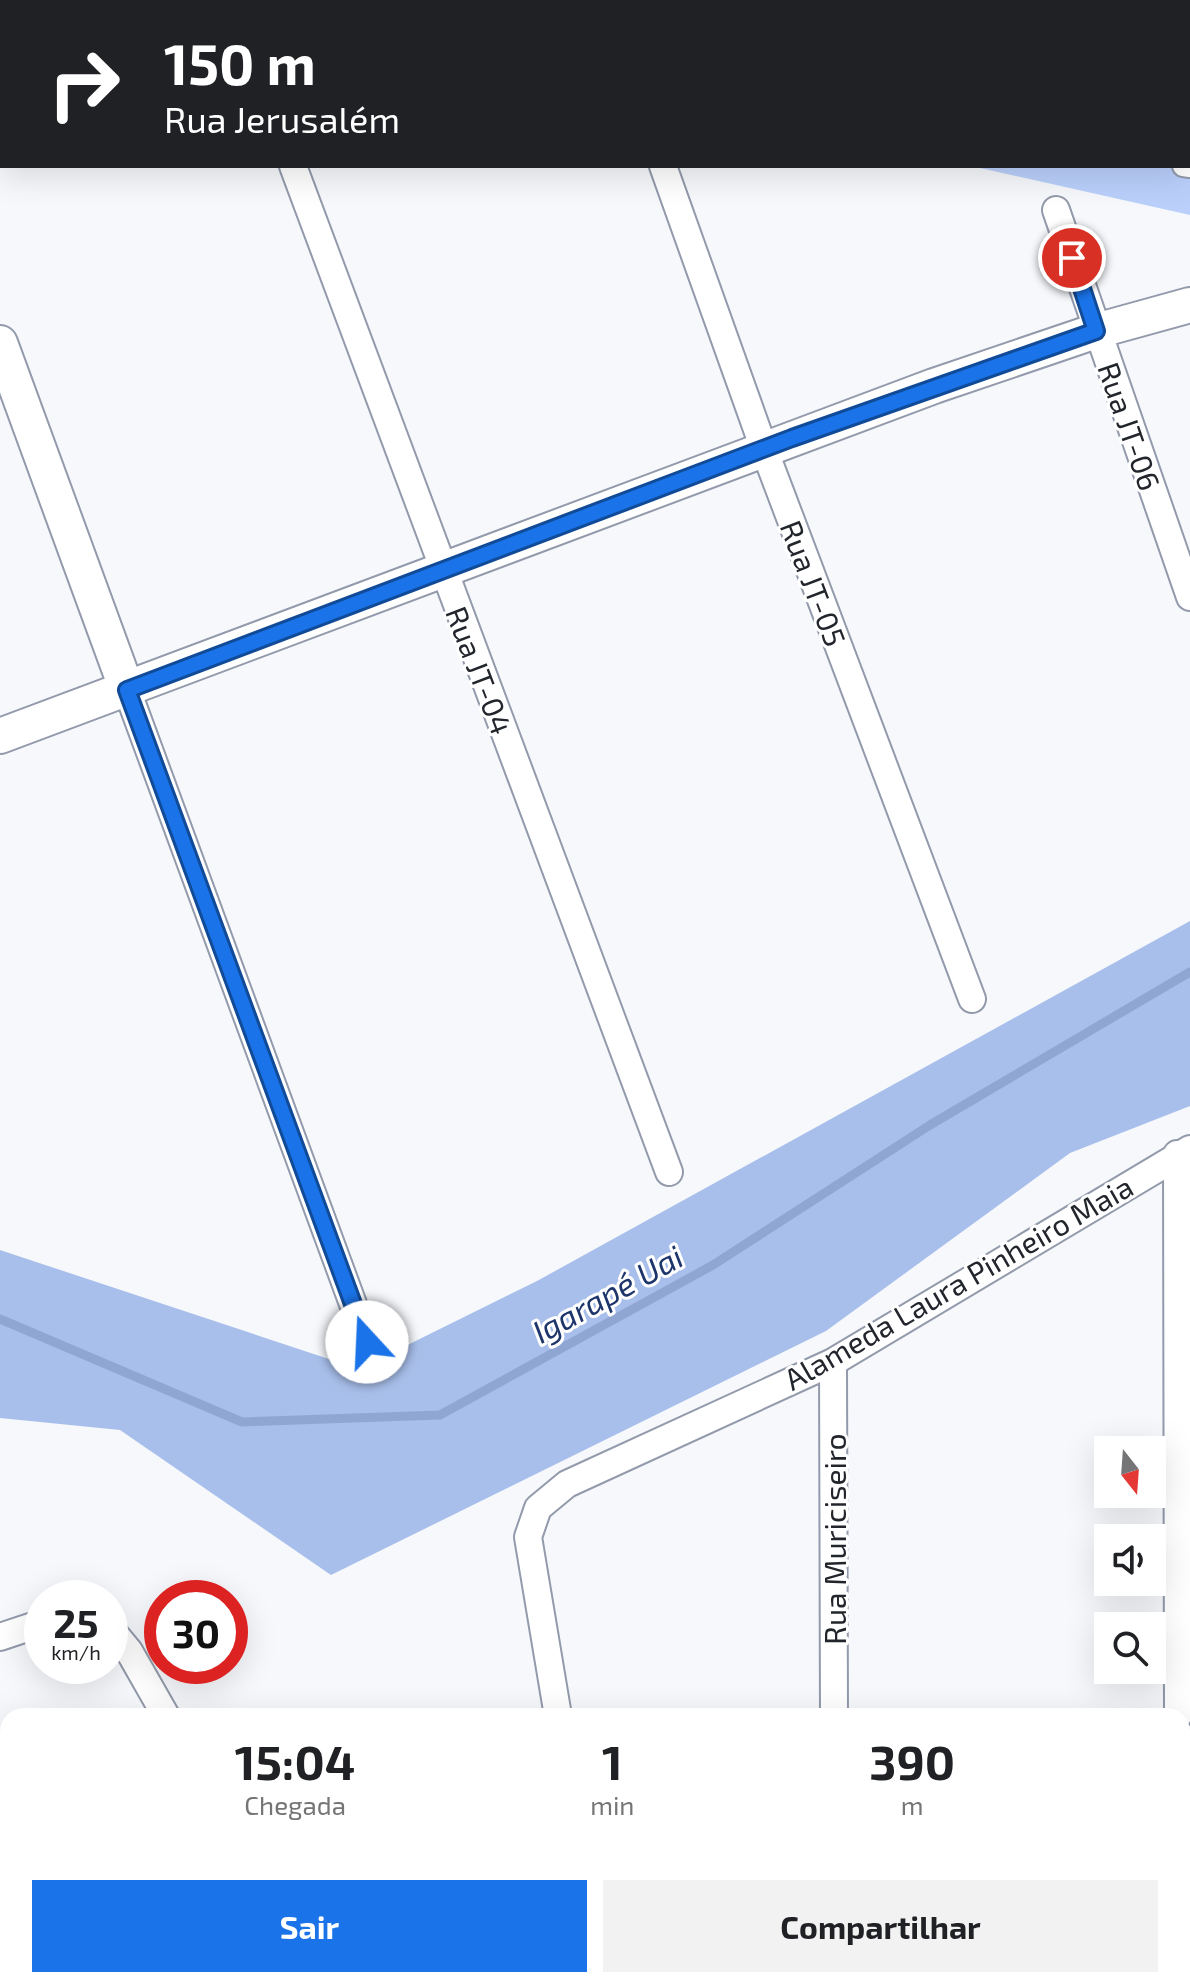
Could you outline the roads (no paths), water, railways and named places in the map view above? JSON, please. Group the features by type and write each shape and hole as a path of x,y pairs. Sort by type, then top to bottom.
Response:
{"street":[{"name":"Rua JT-04","path":"294,168 669,1172"},
{"name":"Rua JT-05","path":"664,168 764,449 972,999"},
{"name":"Rua JT-06","path":"1056,210 1190,597"},
{"path":"0,736 934,386 1096,331 1190,305"},
{"path":"0,343 367,1342"},
{"path":"1178,1708 1184,1151"},
{"name":"Alameda Laura Pinheiro Maia","path":"557,1708 528,1537 538,1508 567,1484 833,1362 1184,1151"},
{"name":"Rua Muriciseiro","path":"833,1362 834,1708"},
{"path":"0,1637 24,1629"},
{"path":"128,1650 161,1708"}],"waterway":[{"name":"Igarapé Uai","path":"0,1319 242,1422 440,1415 713,1265 930,1125 1190,972"}]}
